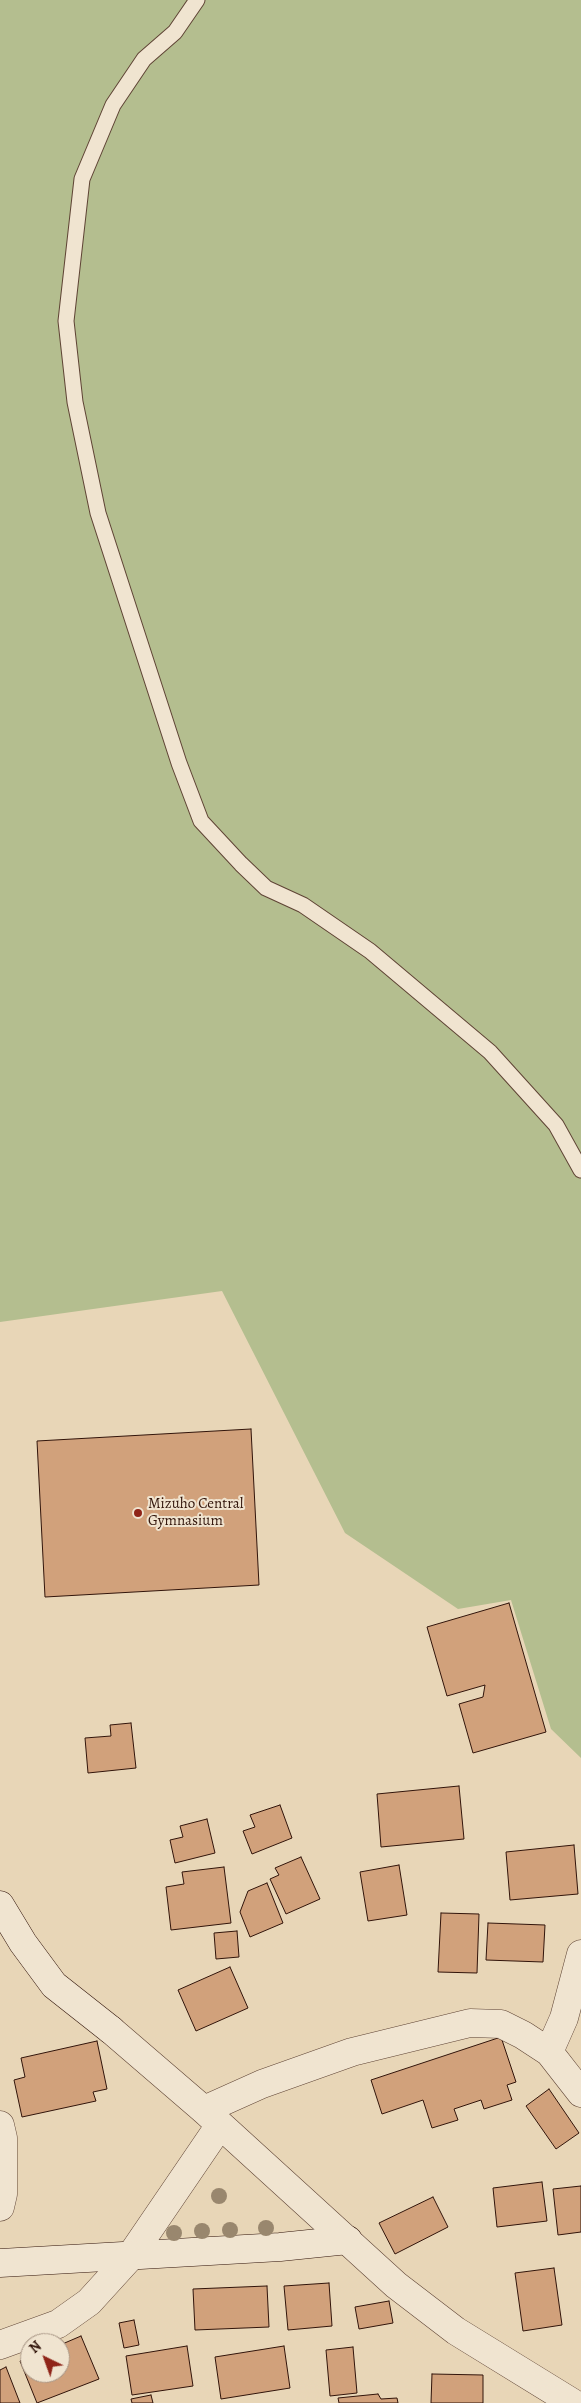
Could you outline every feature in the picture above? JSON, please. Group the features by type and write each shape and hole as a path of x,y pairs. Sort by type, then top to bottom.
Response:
{"street":[{"path":"0,1905 23,1943 54,1985 111,2030 212,2118 396,2285 456,2331 564,2401"},
{"path":"549,2052 564,2018 581,1954"},
{"path":"0,2345 58,2324 89,2302 130,2257 212,2118 262,2084 352,2052 470,2024 501,2024 549,2052 581,2092"},
{"path":"0,2125 3,2138 3,2194 0,2207"},
{"path":"0,2263 130,2257 348,2240"}],"lane":[{"path":"198,0 175,32 144,59 113,105 82,179 66,321 75,402 98,513 179,763 201,821 241,864 266,888 303,905 370,951 490,1052 556,1124 581,1170"}],"green space":[{"path":"0,0 581,0 581,1758 551,1729 511,1600 458,1609 345,1533 222,1291 0,1322"}],"building":[{"path":"251,1429 259,1585 45,1597 37,1441"},
{"path":"509,1603 546,1732 473,1753 459,1704 483,1697 485,1685 447,1696 427,1627"},
{"path":"131,1723 136,1768 88,1773 85,1738 111,1736 110,1725"},
{"path":"459,1786 464,1839 381,1847 377,1794"},
{"path":"280,1805 292,1838 252,1854 243,1831 255,1827 250,1815"},
{"path":"207,1819 215,1853 175,1863 170,1840 183,1837 180,1826"},
{"path":"574,1845 578,1894 510,1900 506,1852"},
{"path":"301,1857 320,1899 286,1914 270,1879 279,1875 275,1868"},
{"path":"399,1865 407,1915 368,1921 360,1872"},
{"path":"224,1867 231,1923 171,1930 166,1887 184,1884 182,1872"},
{"path":"267,1883 283,1923 250,1937 240,1912 248,1891"},
{"path":"441,1913 479,1914 477,1973 438,1972"},
{"path":"488,1923 545,1925 543,1962 486,1960"},
{"path":"237,1931 239,1957 216,1959 214,1933"},
{"path":"230,1967 248,2008 196,2031 178,1990"},
{"path":"501,2037 516,2082 507,2085 512,2100 484,2109 481,2100 454,2109 458,2120 432,2128 423,2100 382,2114 371,2080"},
{"path":"97,2041 107,2089 93,2092 96,2101 22,2117 14,2080 25,2077 21,2058"},
{"path":"549,2089 579,2133 556,2149 526,2106"},
{"path":"542,2182 547,2221 497,2227 493,2188"},
{"path":"581,2186 581,2232 558,2235 553,2189"},
{"path":"433,2197 448,2227 395,2254 379,2223"},
{"path":"554,2268 562,2325 523,2331 515,2273"},
{"path":"329,2283 332,2326 288,2330 284,2286"},
{"path":"267,2286 269,2327 195,2330 193,2289"},
{"path":"389,2301 393,2323 359,2329 355,2307"},
{"path":"134,2320 139,2345 124,2348 119,2323"},
{"path":"81,2336 99,2379 37,2403 29,2383 70,2383 70,2341"},
{"path":"187,2346 193,2386 132,2395 126,2356"},
{"path":"284,2346 290,2388 221,2399 215,2357"},
{"path":"353,2347 357,2393 330,2396 326,2350"},
{"path":"6,2367 20,2403 0,2403 0,2370"},
{"path":"432,2374 483,2375 483,2403 431,2403"},
{"path":"378,2394 381,2399 397,2398 398,2403 339,2403 338,2398"},
{"path":"151,2395 153,2403 132,2403 131,2399"}],"place":[{"name":"Mizuho Central Gymnasium","path":"138,1513"}]}
